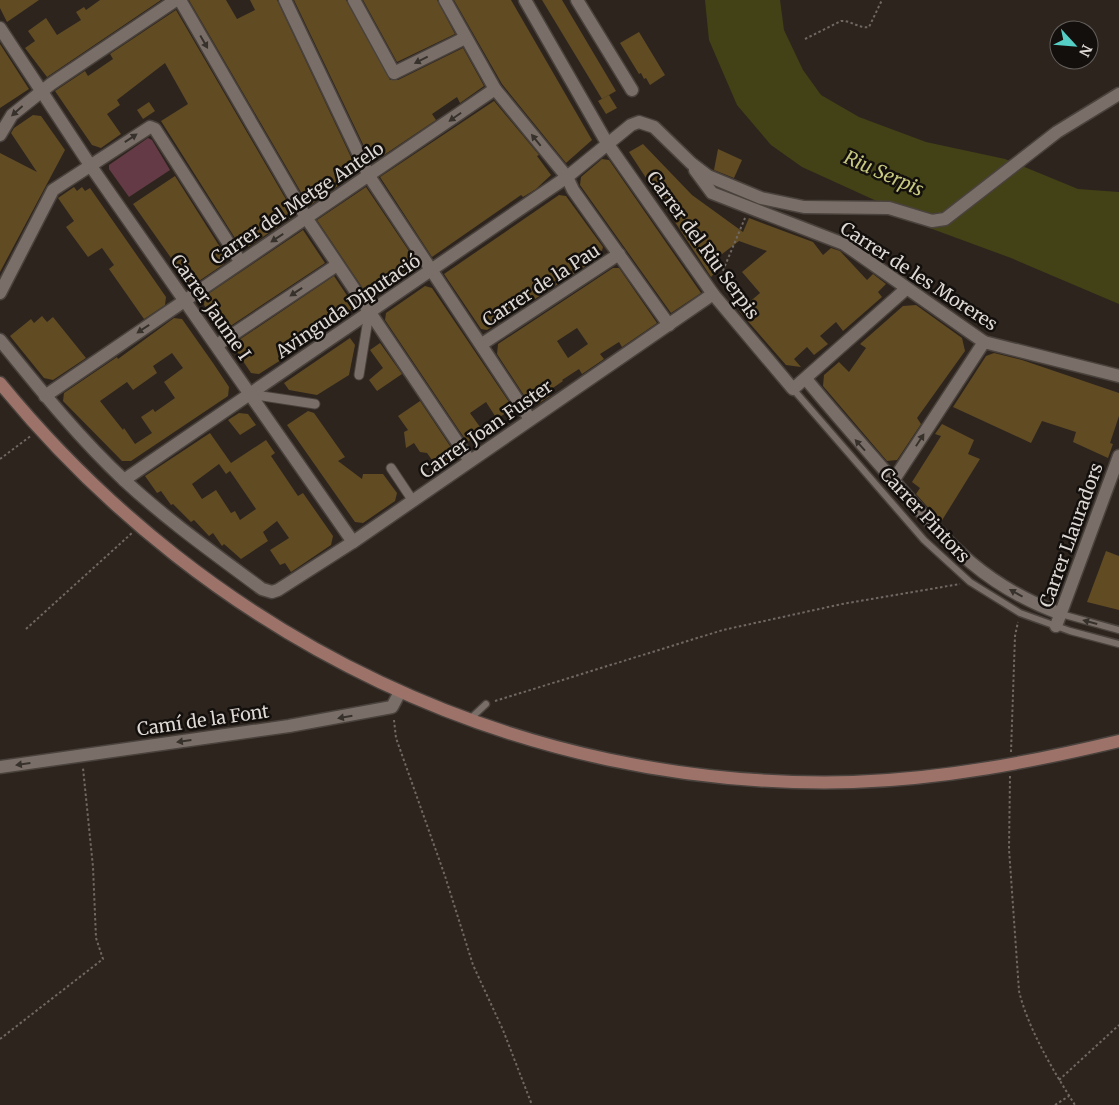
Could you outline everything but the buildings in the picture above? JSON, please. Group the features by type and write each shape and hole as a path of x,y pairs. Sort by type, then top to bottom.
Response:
{"main road":[{"path":"0,383 40,429 139,526 194,571 258,615 329,657 400,692 469,720 558,748 612,761 667,770 754,780 856,782 962,773 1010,765 1119,741"}],"street":[{"path":"0,135 10,117 51,84 178,0 306,219 470,461"},
{"path":"285,0 369,176 530,418"},
{"path":"354,0 394,73 465,38"},
{"path":"445,0 495,89 567,177 573,190 669,325"},
{"name":"Carrer del Riu Serpis","path":"525,0 607,142 713,294 792,389"},
{"path":"578,0 632,90"},
{"name":"Carrer Jaume I","path":"0,28 90,165 353,542"},
{"name":"Carrer del Metge Antelo","path":"45,396 495,89"},
{"path":"567,177 607,142 631,125 646,124 661,132 691,163 724,184 778,203 817,208 888,208 932,221 945,219 1057,132 1119,94"},
{"path":"0,293 53,190 150,127 156,130 240,262"},
{"name":"Carrer de les Moreres","path":"691,163 709,191 749,209 844,244 984,342 1119,376"},
{"name":"Avinguda Diputació","path":"124,480 567,177"},
{"name":"Carrer de la Pau","path":"482,344 619,254"},
{"path":"217,345 337,265"},
{"path":"792,389 906,289"},
{"name":"Carrer Joan Fuster","path":"124,480 189,535 262,589 272,592 353,542 530,418 713,294"},
{"path":"359,375 369,312"},
{"path":"0,340 45,396 124,480"},
{"path":"893,481 984,342"},
{"path":"806,378 850,433 942,537 975,567 1014,592 1060,614"},
{"path":"249,394 315,404"},
{"name":"Carrer Llauradors","path":"1056,626 1119,456"},
{"path":"391,468 413,500"},
{"path":"392,707 400,692"},
{"name":"Camí de la Font","path":"0,767 289,726 392,707"}],"lane":[{"name":"Carrer Pintors","path":"792,389 924,540 970,582 996,601 1020,613 1056,626 1119,644"},
{"path":"1060,614 1119,630"},
{"path":"469,720 486,704"}],"path":[{"path":"805,39 841,21 847,21 861,27 869,27 882,0"},
{"path":"713,294 749,209"},
{"path":"0,460 40,429"},
{"path":"26,629 139,526"},
{"path":"486,704 723,630 842,604 970,582"},
{"path":"1020,613 1015,636 1009,849 1019,991 1022,1005 1059,1080 1075,1105"},
{"path":"392,707 396,738 445,876 473,966 503,1030 532,1105"},
{"path":"0,1039 104,959 96,938 93,867 82,756"},
{"path":"1059,1080 1119,1025"},
{"path":"1055,1105 1069,1096"}],"shaded area":[{"path":"148,138 152,140 170,170 129,197 109,169 109,165"}],"water":[{"name":"Riu Serpis","path":"705,0 780,0 784,30 803,70 821,95 859,117 926,142 1005,159 1078,189 1119,192 1119,304 1011,258 916,223 881,203 802,167 771,145 737,105 709,40"}]}
